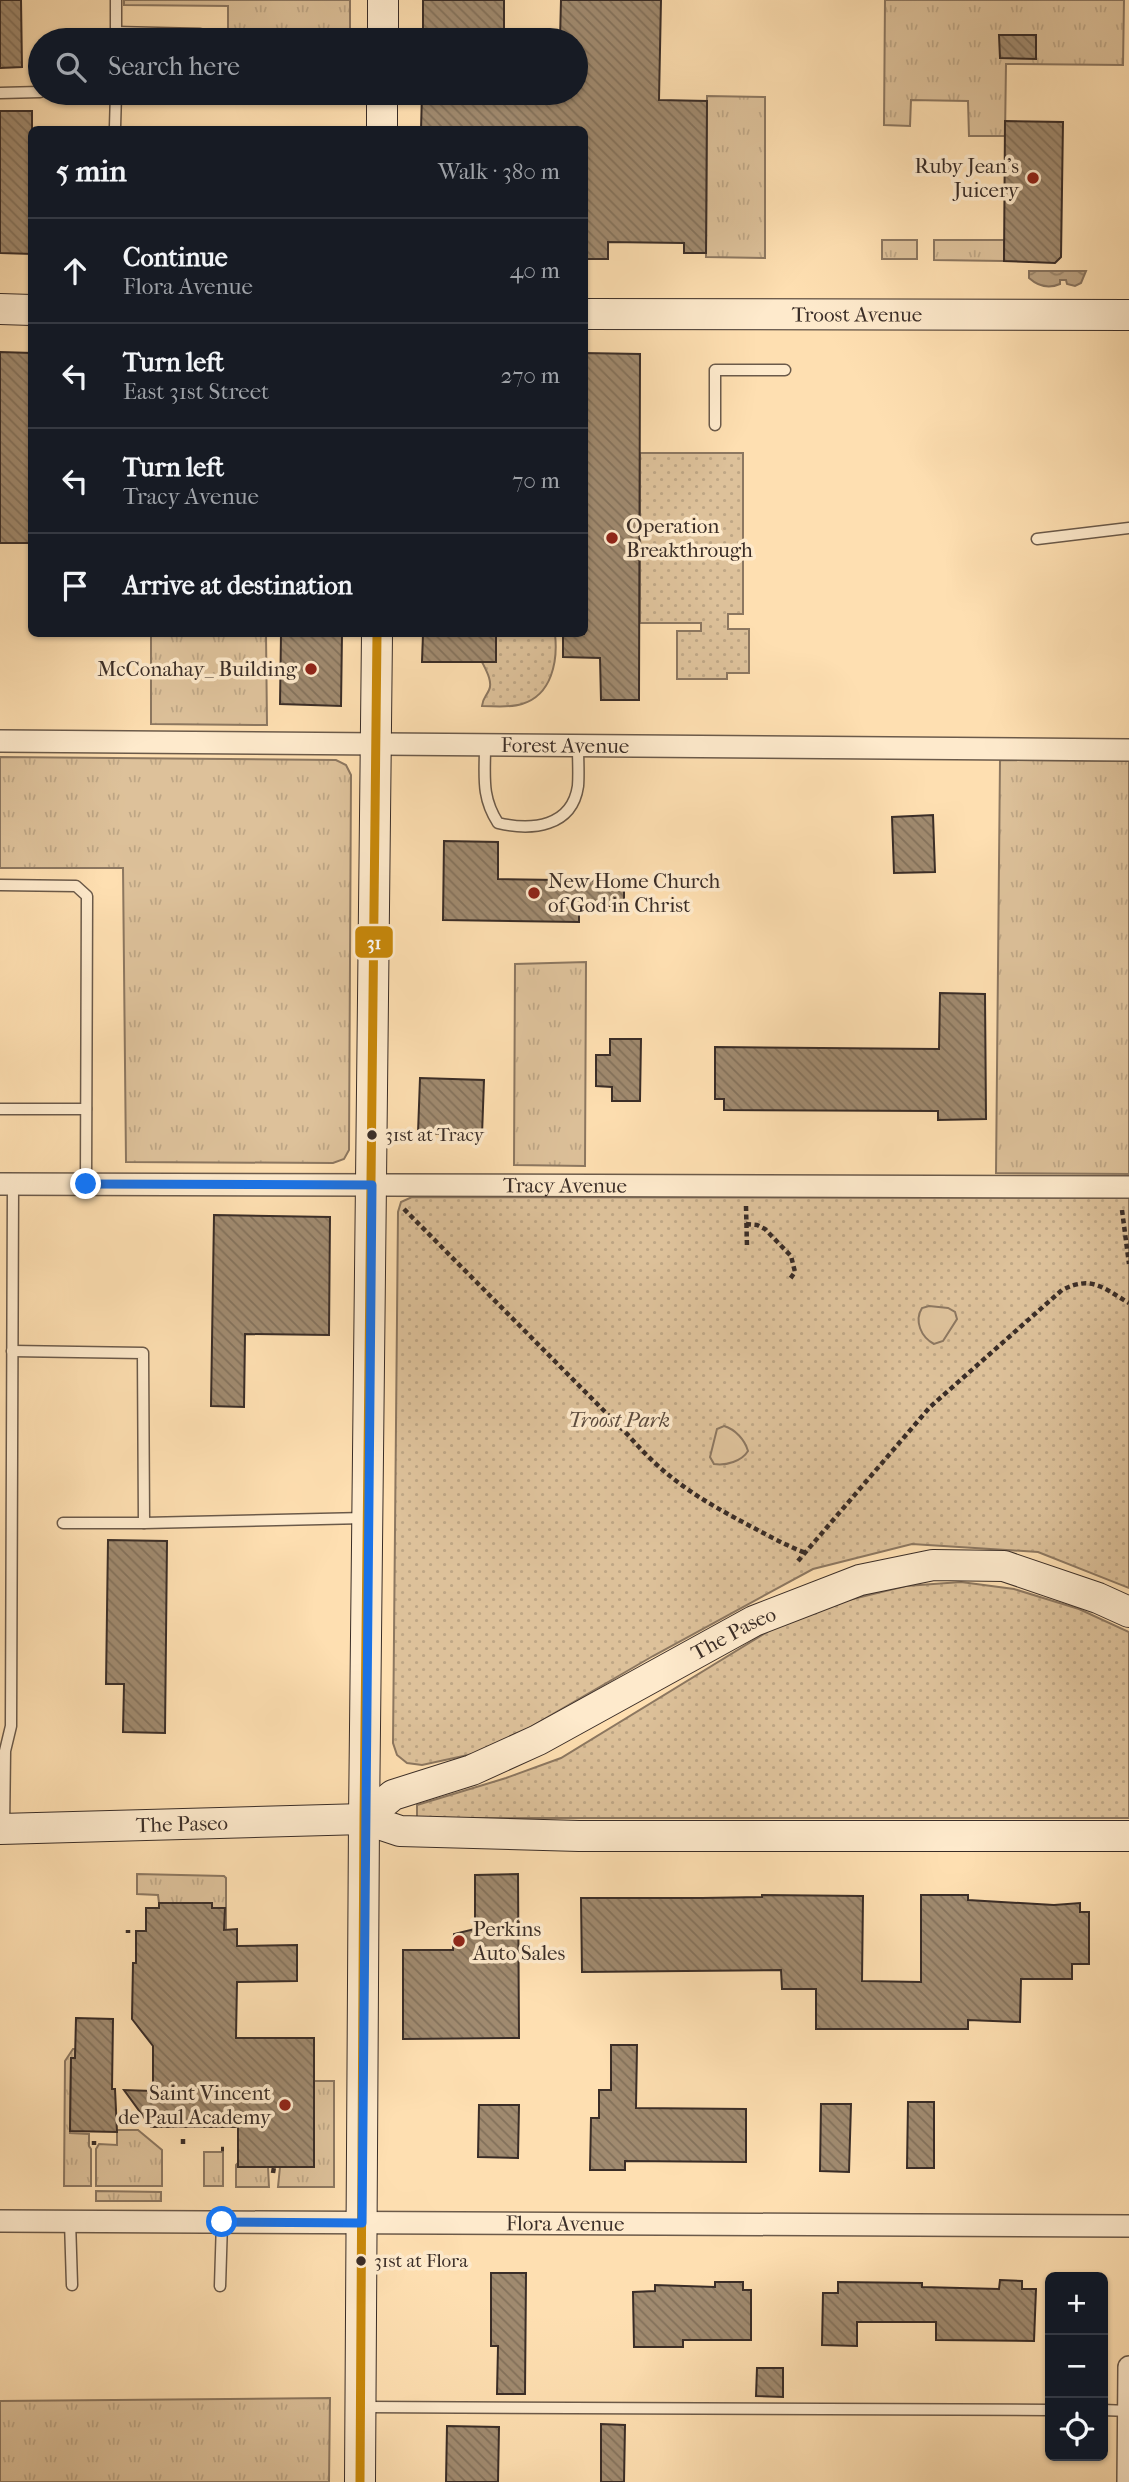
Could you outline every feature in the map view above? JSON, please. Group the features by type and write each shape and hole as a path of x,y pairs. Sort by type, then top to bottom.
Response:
{"main road":[{"path":"383,0 383,28"},
{"path":"382,105 382,126"},
{"path":"0,309 28,310"},
{"name":"Troost Avenue","path":"588,314 1129,315"},
{"path":"360,2482 377,637"},
{"name":"The Paseo","path":"364,1819 393,1795 472,1770 538,1740 754,1621 860,1580 933,1565 1004,1566 1098,1598 1129,1612"},
{"name":"The Paseo","path":"2,1829 364,1819 400,1831 579,1836 1129,1836"}],"street":[{"name":"Forest Avenue","path":"0,741 1129,750"},
{"name":"Tracy Avenue","path":"6,1184 1129,1187"},
{"name":"Flora Avenue","path":"0,2221 1129,2226"},
{"path":"1128,2482 1129,2367"}],"lane":[{"path":"116,0 116,28"},
{"path":"0,93 28,92"},
{"path":"115,126 116,105"},
{"path":"715,425 715,370 785,370"},
{"path":"1037,539 1129,528"},
{"path":"485,746 488,807 498,823 532,827 564,816 573,802 578,786 578,747"},
{"path":"0,885 76,886 87,896 86,1184"},
{"path":"0,1109 86,1108"},
{"path":"2,1829 5,1751 11,1726 12,1351 6,1184"},
{"path":"12,1351 143,1353 144,1523"},
{"path":"63,1524 368,1518"},
{"path":"70,2221 72,2284"},
{"path":"220,2286 222,2222"},
{"path":"361,2407 1045,2410"},
{"path":"1108,2410 1129,2411"}],"path":[{"path":"746,1205 747,1247"},
{"path":"403,1208 629,1436 652,1463 681,1487 716,1508 806,1553"},
{"path":"1122,1209 1129,1264"},
{"path":"746,1224 757,1224 765,1228 791,1256 796,1268 790,1279"},
{"path":"798,1561 930,1407 1062,1290 1091,1282 1129,1303"},
{"path":"183,2137 183,2144"}],"green space":[{"path":"124,0 350,0 350,28 228,28 228,6 124,5"},
{"path":"885,0 1124,0 1123,65 1006,64 1005,136 969,136 968,101 911,100 910,126 884,125"},
{"path":"707,96 765,97 765,258 706,257"},
{"path":"882,240 917,240 917,259 882,259"},
{"path":"934,240 1004,240 1004,261 934,260"},
{"path":"640,453 743,453 743,614 728,614 728,629 749,629 749,673 727,673 727,679 677,679 677,631 701,631 701,623 640,623"},
{"path":"151,637 266,637 267,725 151,724"},
{"path":"496,637 555,637 551,676 532,700 513,706 482,706 490,683 482,662 496,662"},
{"path":"0,757 336,760 346,765 351,775 349,1150 344,1159 333,1163 126,1162 123,868 0,868"},
{"path":"1000,760 1129,761 1129,1174 996,1173"},
{"path":"586,962 585,1166 514,1165 515,964"},
{"name":"Troost Park","path":"412,1197 1129,1198 1129,1588 1038,1552 912,1544 813,1569 653,1656 491,1750 422,1765 407,1763 397,1755 393,1743 398,1212 401,1202"},
{"path":"922,1308 948,1308 955,1312 957,1319 943,1341 934,1344 922,1333 919,1323"},
{"path":"724,1426 739,1436 748,1451 733,1462 714,1464 710,1457 717,1429"},
{"path":"961,1582 1014,1589 1079,1609 1129,1632 1129,1818 417,1818 417,1805 561,1758 772,1629 832,1604 906,1586"},
{"path":"137,1874 224,1876 226,1929 224,1908 212,1908 211,1903 159,1903 158,1895 137,1894"},
{"path":"73,2049 75,2058 71,2059 70,2133 89,2134 91,2186 64,2186 65,2061"},
{"path":"314,2081 334,2081 334,2187 278,2187 280,2167 313,2167"},
{"path":"117,2130 138,2130 162,2150 162,2186 96,2186 96,2149 99,2144 117,2145"},
{"path":"204,2152 223,2152 223,2186 204,2186"},
{"path":"238,2163 238,2167 268,2167 269,2187 236,2187"},
{"path":"96,2191 161,2192 161,2201 96,2201"},
{"path":"330,2398 329,2482 0,2482 0,2401"}],"water":[{"path":"1029,271 1086,271 1081,283 1075,286 1067,284 1066,280 1060,280 1060,284 1056,286 1048,286 1040,285 1029,278"}],"building":[{"path":"0,0 21,0 22,67 0,68"},
{"path":"423,0 504,0 504,28 423,28"},
{"path":"561,0 661,0 659,100 707,101 706,253 684,253 684,243 608,242 608,259 588,259 588,126 421,126 422,105 588,105 588,28 560,28"},
{"path":"999,35 1036,35 1036,59 1000,58"},
{"path":"0,111 32,111 32,126 28,126 28,254 0,253"},
{"name":"Ruby Jean's Juicery","path":"1005,121 1063,122 1061,257 1055,263 1004,261"},
{"path":"0,352 28,353 28,543 0,543"},
{"name":"Operation Breakthrough","path":"588,353 640,354 639,700 601,700 600,658 563,657 563,637 588,637"},
{"name":"McConahay_ Building","path":"281,637 342,637 341,706 280,704"},
{"path":"423,637 496,637 496,662 422,662"},
{"path":"933,815 935,872 894,873 892,817"},
{"name":"New Home Church of God in Christ","path":"444,841 498,842 498,879 624,881 624,906 579,906 579,922 443,920"},
{"path":"940,993 985,994 986,1119 938,1120 938,1111 724,1110 724,1099 715,1099 715,1047 939,1049"},
{"path":"610,1039 641,1039 640,1101 612,1101 612,1087 596,1086 596,1055 610,1055"},
{"path":"420,1078 484,1080 482,1135 418,1133"},
{"path":"214,1215 330,1217 329,1335 245,1334 244,1407 211,1406"},
{"path":"108,1540 167,1541 165,1733 123,1732 124,1684 106,1684"},
{"path":"518,1874 519,2038 403,2039 403,1950 453,1950 454,1934 475,1929 475,1875"},
{"path":"921,1895 968,1895 968,1900 1054,1905 1080,1903 1080,1912 1089,1912 1089,1964 1072,1964 1072,1979 1021,1979 1020,2022 968,2020 968,2029 816,2029 816,1989 782,1989 781,1970 582,1972 581,1898 863,1896 862,1981 921,1982"},
{"path":"159,1903 212,1903 212,1908 225,1908 224,1930 237,1929 237,1946 297,1945 297,1981 237,1982 236,2038 314,2038 314,2167 238,2167 238,2127 151,2127 124,2090 153,2091 153,2046 132,2019 133,1963 136,1963 136,1931 146,1931 146,1908 159,1908"},
{"path":"76,2018 113,2019 112,2089 115,2089 117,2132 70,2131 71,2058 75,2058"},
{"path":"611,2045 637,2045 636,2108 746,2109 746,2162 625,2161 625,2170 590,2170 591,2118 599,2118 599,2090 611,2090"},
{"path":"908,2102 934,2102 934,2168 907,2168"},
{"path":"821,2104 851,2104 849,2172 820,2171"},
{"path":"479,2105 519,2105 518,2158 478,2157"},
{"path":"491,2273 526,2273 525,2394 497,2394 498,2346 491,2346"},
{"path":"1000,2280 1022,2281 1022,2289 1036,2289 1034,2341 936,2340 936,2322 857,2322 857,2346 822,2345 823,2293 838,2293 838,2282 922,2283 922,2287 999,2289"},
{"path":"715,2282 743,2282 743,2290 751,2290 751,2340 683,2340 683,2347 634,2347 633,2292 655,2291 655,2285 715,2287"},
{"path":"757,2368 783,2368 783,2397 756,2396"},
{"path":"601,2424 625,2425 624,2482 601,2482"},
{"path":"447,2426 499,2427 498,2482 446,2482"}],"transit line":[{"name":"31","path":"360,2482 377,637"}],"place":[{"name":"Ruby Jean's Juicery","path":"1033,178"},
{"name":"Operation Breakthrough","path":"612,538"},
{"name":"McConahay_ Building","path":"311,669"},
{"name":"New Home Church of God in Christ","path":"534,893"},
{"name":"31st at Tracy","path":"372,1135"},
{"name":"Perkins Auto Sales","path":"459,1941"},
{"name":"Saint Vincent de Paul Academy","path":"285,2105"},
{"name":"31st at Flora","path":"361,2261"}],"route":[{"path":"86,1184 372,1185 362,2223 222,2222"}]}
